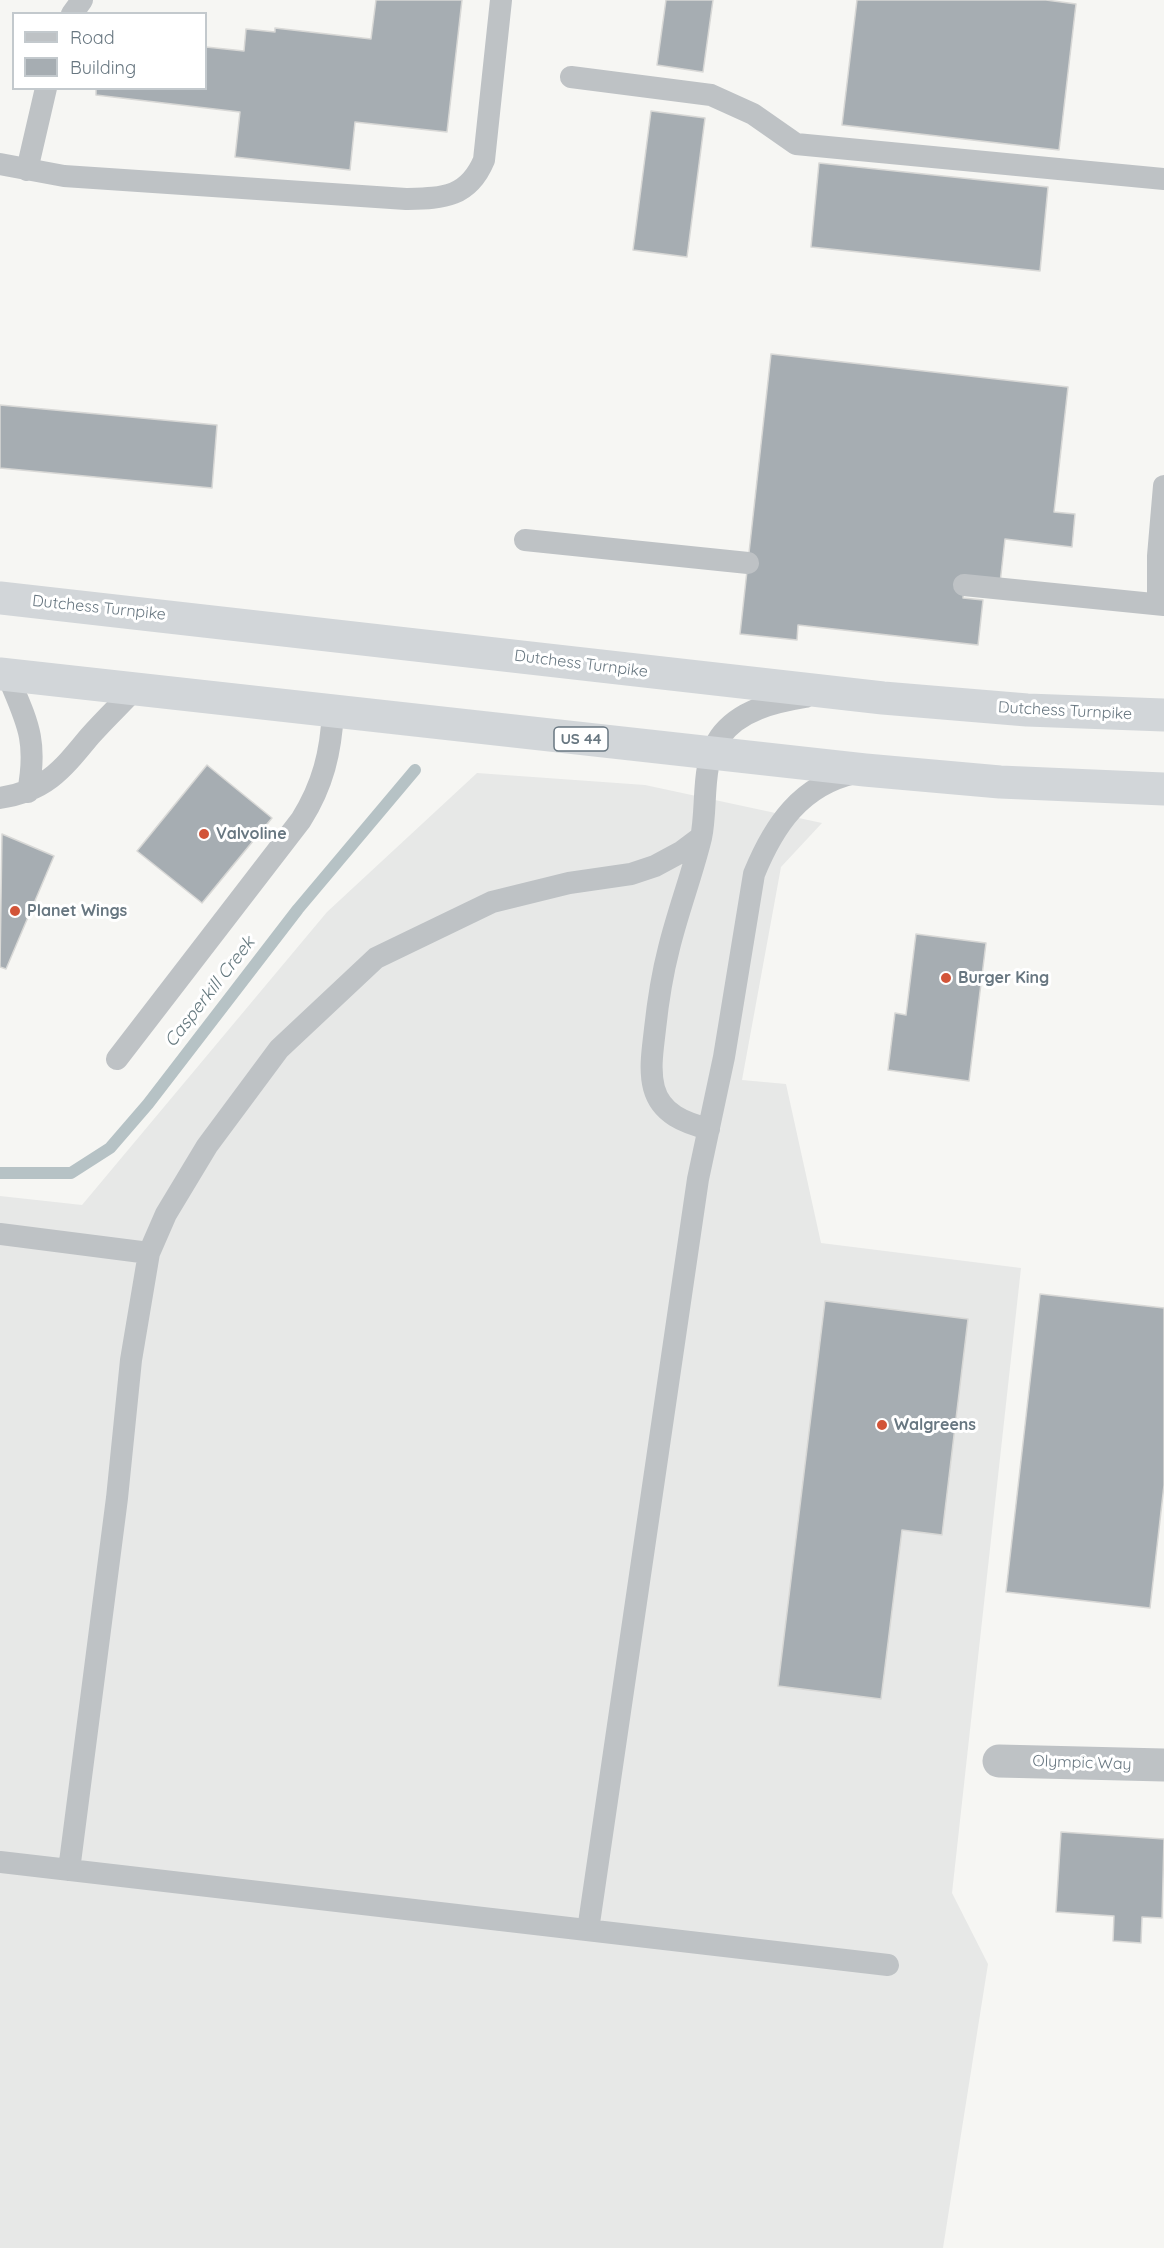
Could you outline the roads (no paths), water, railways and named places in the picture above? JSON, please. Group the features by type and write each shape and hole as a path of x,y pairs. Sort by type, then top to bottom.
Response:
{"highway":[{"name":"Dutchess Turnpike","path":"0,597 883,698 1027,710 1164,715"},
{"name":"US 44","path":"3,674 866,770 1011,783 1164,789"}],"street":[{"name":"Olympic Way","path":"999,1761 1164,1765"}],"lane":[{"path":"0,164 64,176 406,200 433,199 454,194 472,182 484,160 501,0"},
{"path":"571,77 711,95 753,114 796,144 1164,179"},
{"path":"27,170 46,90"},
{"path":"964,585 1161,605 1158,556 1164,486"},
{"path":"525,540 748,563"},
{"path":"3,674 24,713 32,738 32,767 28,792"},
{"path":"0,798 28,792 46,782 63,768 136,688"},
{"path":"709,1129 687,1124 673,1116 661,1104 654,1089 652,1058 659,990 701,837 710,753 722,735 739,719 759,708 783,700 809,697 883,698"},
{"path":"117,1059 301,820 311,803 328,762 333,711"},
{"path":"588,1930 698,1179 732,1014 754,874 765,847 798,802 818,786 841,776 866,770"},
{"path":"69,1870 117,1498 131,1360 149,1253 166,1214 207,1146 279,1049 376,958 492,902 569,883 631,874 656,866 701,837"},
{"path":"0,1234 149,1253"},
{"path":"0,1862 888,1965"}],"waterway":[{"name":"Casperkill Creek","path":"0,1173 71,1173 110,1148 148,1104 298,909 415,770"}],"place":[{"name":"Valvoline","path":"204,834"},
{"name":"Planet Wings","path":"15,911"},
{"name":"Burger King","path":"946,978"},
{"name":"Walgreens","path":"882,1425"}]}
